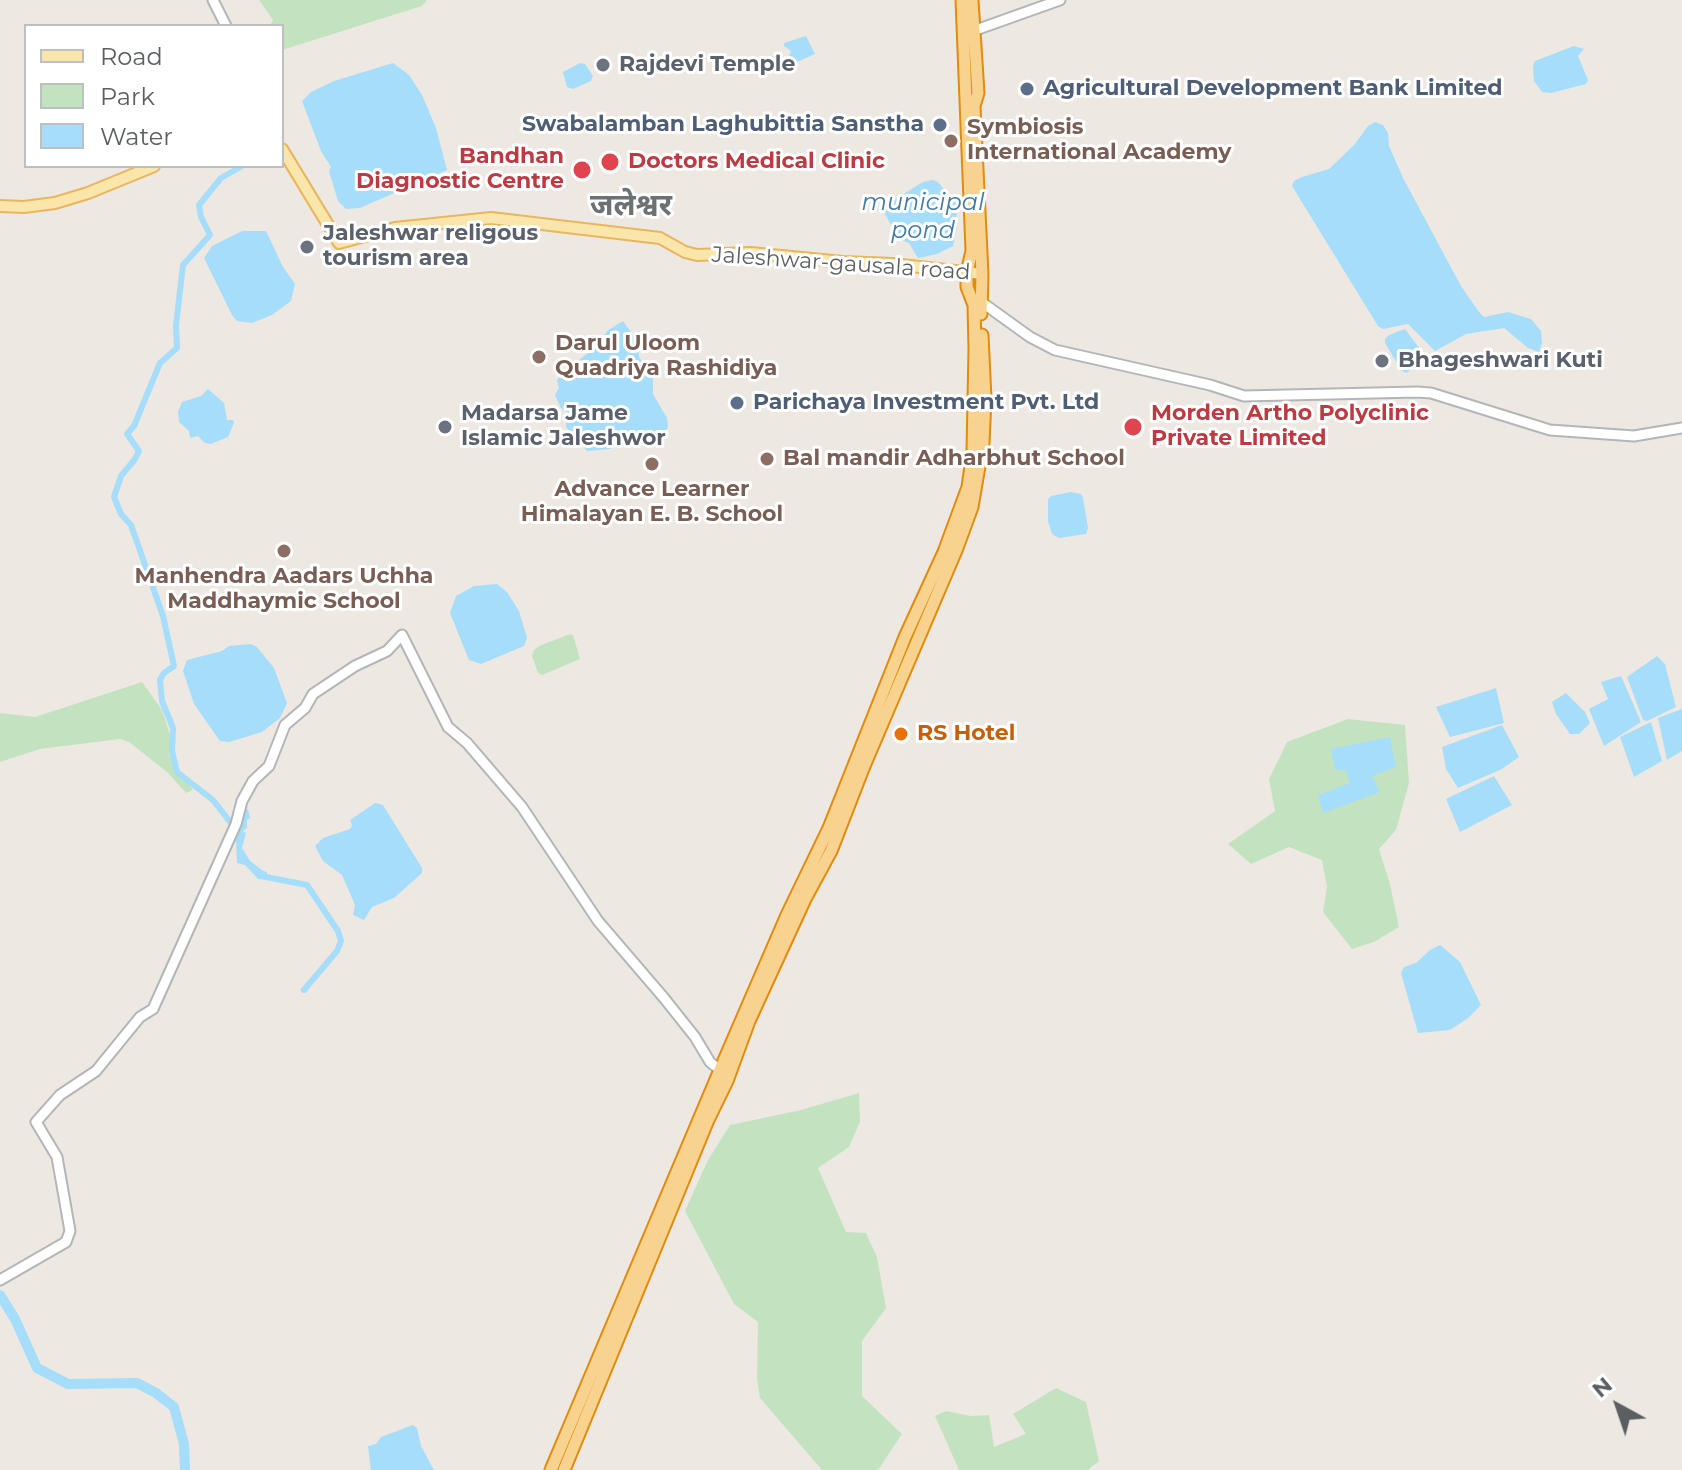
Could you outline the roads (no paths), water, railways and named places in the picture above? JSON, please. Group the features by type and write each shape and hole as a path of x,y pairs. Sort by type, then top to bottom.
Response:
{"highway":[{"path":"564,1470 704,1119 720,1070 787,915 829,828 968,487 973,451 975,349 974,305 967,287 972,251 962,0"},
{"path":"551,1470 704,1119 727,1081 756,1007 805,899 831,851 972,507 981,456 985,399 974,106 978,93 972,0"}],"main road":[{"name":"Jaleshwar-gausala road","path":"284,152 339,243 395,228 488,217 660,238 697,255 751,253 982,274"},
{"path":"0,206 55,203 149,168"}],"street":[{"path":"213,0 225,24"},
{"path":"973,31 1060,0"},
{"path":"980,301 1030,337 1055,350 1210,385 1244,396 1431,393 1550,430 1634,436 1682,428"},
{"path":"0,1280 66,1242 70,1231 57,1157 36,1122 60,1095 96,1071 140,1017 153,1009 236,824 242,801 253,781 269,766 285,725 305,708 313,694 355,666 387,651 402,635 448,727 467,743 522,807 598,921 672,1008 710,1062 720,1070"}],"water":[{"path":"806,36 815,54 797,62 788,59 791,51 784,43"},
{"path":"1574,46 1584,49 1578,56 1588,80 1586,84 1551,93 1542,92 1534,81 1535,61"},
{"path":"393,63 409,75 422,95 436,128 447,170 360,208 346,209 338,201 329,171 331,167 321,151 302,101 311,92 334,81"},
{"path":"580,63 585,64 593,76 591,81 573,89 567,87 563,72"},
{"path":"1375,122 1383,125 1388,133 1389,146 1403,178 1461,286 1479,312 1484,317 1508,312 1531,319 1541,331 1539,352 1528,348 1504,328 1466,334 1435,351 1408,324 1383,329 1378,326 1292,186 1302,177 1329,169"},
{"name":"municipal pond","path":"923,182 938,182 956,204 957,228 953,246 918,258 909,243 899,239 885,214 886,205"},
{"path":"242,231 266,231 295,284 291,301 272,315 252,323 237,321 232,315 204,258 212,246"},
{"path":"623,321 638,342 639,357 653,376 653,394 667,418 668,426 666,432 609,449 587,451 566,427 566,411 561,408 555,395 559,388 557,380 601,343 607,331"},
{"path":"1405,329 1426,357 1406,373 1385,343 1389,335"},
{"path":"208,389 224,403 227,420 234,423 228,437 211,444 198,436 190,438 189,431 179,422 178,412 182,402 201,396"},
{"path":"1071,492 1081,494 1083,498 1088,528 1086,534 1059,538 1052,534 1048,521 1048,499"},
{"path":"497,584 507,592 519,611 527,638 524,646 481,664 469,660 450,613 456,596 474,586"},
{"path":"251,644 274,668 287,703 280,718 262,732 229,742 220,741 194,704 183,671 187,660 222,651 229,646"},
{"path":"1657,656 1665,664 1676,707 1647,721 1643,720 1627,677"},
{"path":"1621,676 1641,722 1604,746 1589,709 1608,699 1601,682"},
{"path":"1496,688 1504,723 1450,737 1436,707"},
{"path":"1566,693 1585,712 1590,723 1579,734 1570,734 1552,702"},
{"path":"1682,709 1682,751 1667,760 1658,718"},
{"path":"1651,722 1662,761 1634,777 1620,737"},
{"path":"1502,725 1519,757 1502,769 1458,788 1446,769 1442,747"},
{"path":"1390,737 1396,767 1372,776 1380,792 1323,813 1318,795 1350,783 1345,770 1335,770 1331,749"},
{"path":"1494,776 1512,805 1460,832 1446,799"},
{"path":"375,803 383,805 422,868 422,873 394,898 372,907 364,920 353,915 355,905 342,875 323,861 315,846 323,838 350,829 350,820"},
{"path":"248,809 250,818 243,831 246,833 242,848 255,869 267,872 267,880 258,879 245,865 237,863 236,842 231,838 241,810"},
{"path":"1440,945 1460,962 1481,1005 1450,1030 1418,1033 1401,973 1404,967 1416,963"},
{"path":"413,1425 434,1470 371,1470 368,1446 376,1444 381,1437"}],"waterway":[{"path":"234,827 213,800 177,772 172,751 173,728 162,701 160,680 174,666 163,616 131,525 121,514 114,497 121,476 139,451 127,434 134,426 160,363 177,348 176,325 183,265 210,235 199,205 221,178 238,168"},
{"path":"248,863 266,877 307,885 338,931 341,941 337,951 304,990"},
{"path":"0,1295 15,1319 37,1368 68,1384 137,1383 174,1407 184,1444 185,1470"}],"place":[{"name":"Rajdevi Temple","path":"603,65"},
{"name":"Agricultural Development Bank Limited","path":"1027,89"},
{"name":"Swabalamban Laghubittia Sanstha","path":"940,125"},
{"name":"Symbiosis International Academy","path":"951,141"},
{"name":"Doctors Medical Clinic","path":"610,162"},
{"name":"Bandhan Diagnostic Centre","path":"582,170"},
{"name":"Jaleshwar religous tourism area","path":"307,247"},
{"name":"Darul Uloom Quadriya Rashidiya","path":"539,357"},
{"name":"Bhageshwari Kuti","path":"1382,361"},
{"name":"Parichaya Investment Pvt. Ltd","path":"737,403"},
{"name":"Madarsa Jame Islamic Jaleshwor","path":"445,427"},
{"name":"Morden Artho Polyclinic Private Limited","path":"1133,427"},
{"name":"Bal mandir Adharbhut School","path":"767,459"},
{"name":"Advance Learner Himalayan E. B. School","path":"652,464"},
{"name":"Manhendra Aadars Uchha Maddhaymic School","path":"284,551"},
{"name":"RS Hotel","path":"901,734"}],"district":[{"name":"जलेश्वर","path":"631,206"}]}
